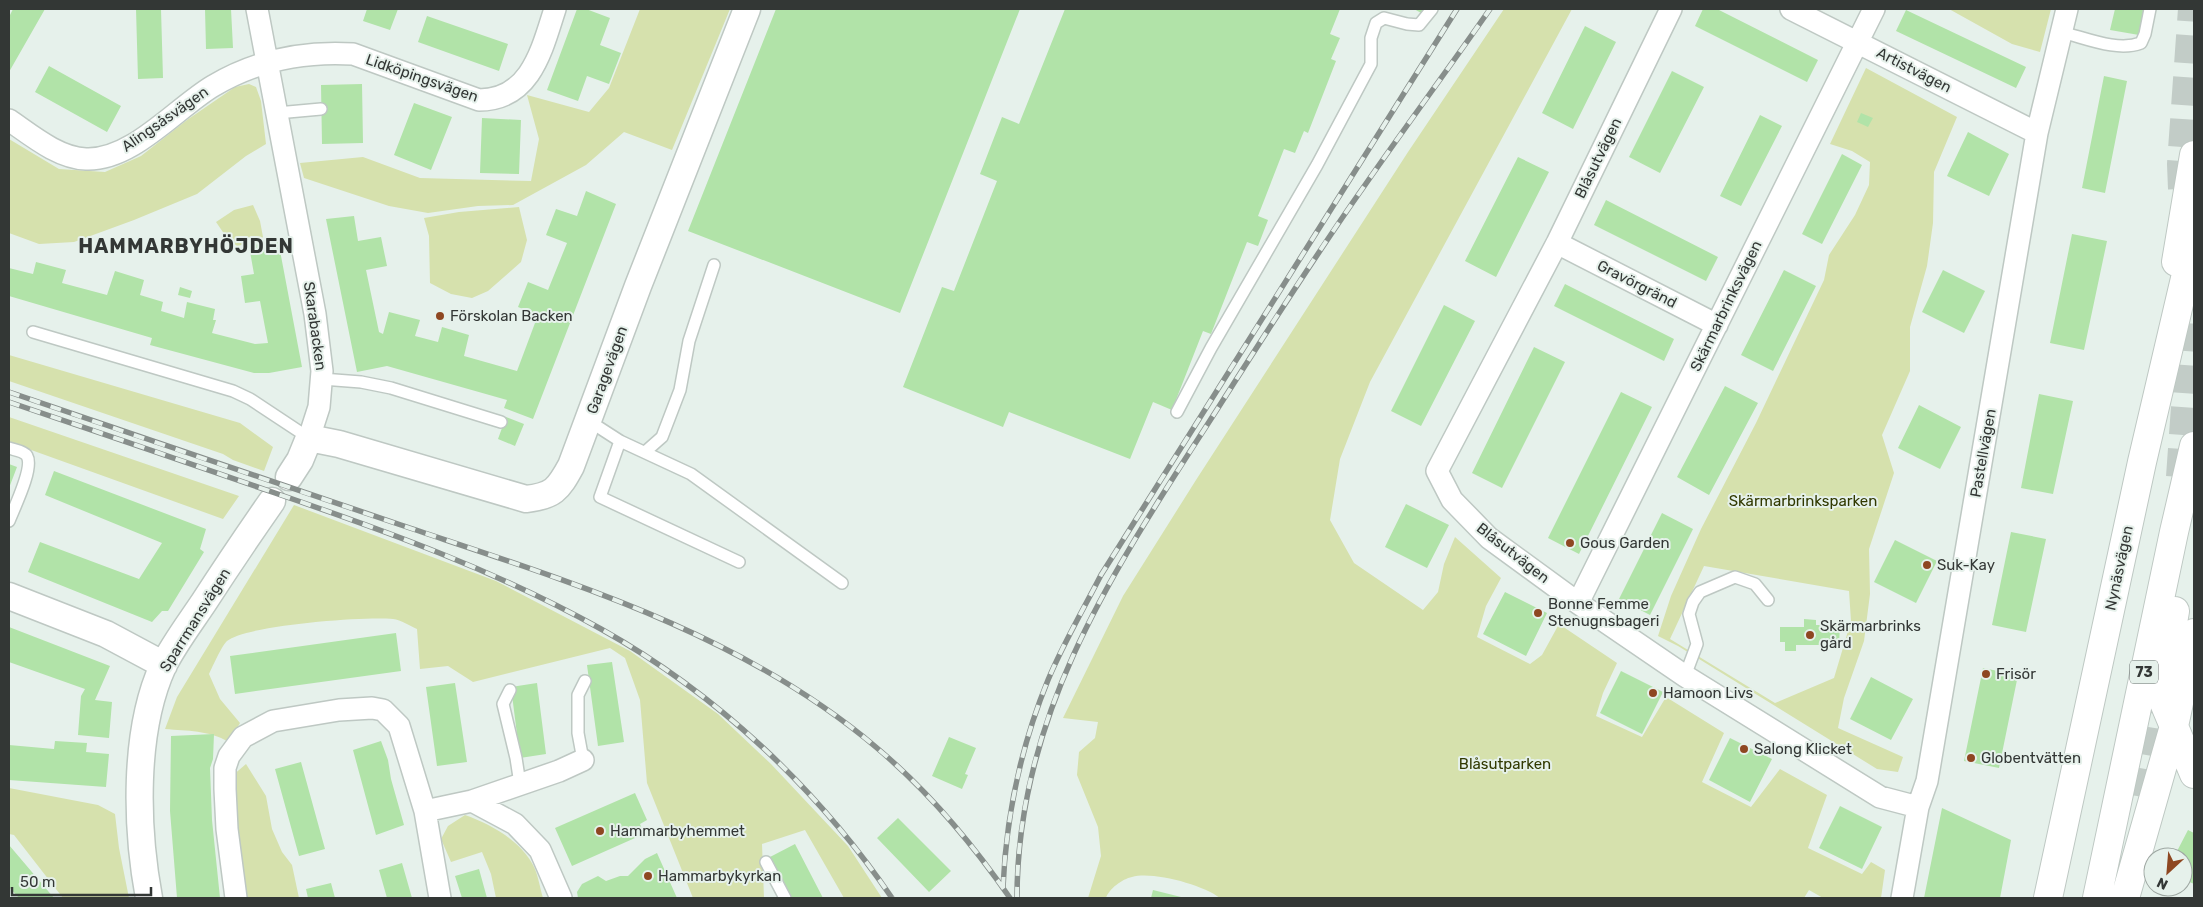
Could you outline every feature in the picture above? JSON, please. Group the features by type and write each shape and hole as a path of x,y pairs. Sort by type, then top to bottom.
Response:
{"highway":[{"path":"2142,462 2194,155"},
{"name":"Nynäsvägen","path":"2048,898 2142,462 2194,240"},
{"name":"73","path":"2097,898 2194,446"},
{"path":"2194,505 2162,686 2162,698 2194,774"},
{"path":"2125,898 2174,726 2194,633"}],"street":[{"name":"Skarabacken","path":"257,9 315,314 322,379 319,406 309,438"},
{"name":"Lidköpingsvägen","path":"267,63 303,54 353,54 479,100 494,100 508,94 528,76 539,56 555,9"},
{"name":"Garagevägen","path":"309,438 339,444 526,499 548,496 565,478 747,9"},
{"name":"Blåsutvägen","path":"1671,9 1557,243 1438,471 1452,500 1489,538 1578,603 1685,676 1880,797 1917,811"},
{"name":"Artistvägen","path":"1792,9 2037,133"},
{"name":"Skärmarbrinksvägen","path":"1578,603 1874,9"},
{"name":"Pastellvägen","path":"1902,898 1917,811 1927,781 2037,133 2067,9"},
{"name":"Alingsåsvägen","path":"9,120 61,153 85,160 101,158 132,145 213,86 244,71 267,63"},
{"name":"Gravörgränd","path":"1557,243 1717,325"},
{"path":"289,477 300,460 309,438"},
{"name":"Sparrmansvägen","path":"149,898 142,852 140,778 151,699 164,665 189,623 272,501"},
{"path":"9,596 106,634 164,665"},
{"path":"236,898 227,829 225,768 229,756 243,737 272,721 339,710 372,708 383,710 399,726 425,811 440,898"},
{"path":"425,811 472,801 560,771 583,760"},
{"path":"472,801 515,824 530,837 540,850 561,898"}],"lane":[{"path":"1177,412 1211,348 1318,164 1370,64 1371,38 1376,23 1384,18 1420,24 1432,9"},
{"path":"2061,32 2120,46 2131,46 2141,42 2145,34 2150,9"},
{"path":"277,113 321,109"},
{"path":"645,452 662,437 680,390 688,341 714,265"},
{"path":"34,332 233,391 250,399 309,438"},
{"path":"322,379 361,382 391,388 501,422"},
{"path":"588,421 620,441 691,474 842,583"},
{"path":"620,441 600,497 739,562"},
{"path":"9,448 25,454 28,459 28,472 9,521"},
{"path":"1685,676 1697,644 1689,614 1693,602 1700,592 1736,577 1755,584 1768,600"},
{"path":"583,760 578,733 578,695 585,681"},
{"path":"510,690 503,704 520,784"},
{"path":"766,862 785,898"}],"green space":[{"path":"640,9 730,9 672,150 624,132 586,165 513,205 478,206 428,213 389,206 304,178 300,163 363,157 420,178 531,181 539,139 527,95 589,112 609,88"},
{"name":"Blåsutparken","path":"1504,9 1572,9 1370,382 1340,459 1330,520 1354,563 1423,610 1438,592 1444,564 1455,537 1501,578 1486,606 1477,637 1530,664 1542,655 1559,624 1617,663 1603,693 1596,716 1642,737 1666,697 1724,733 1702,782 1751,807 1780,769 1827,795 1808,848 1862,874 1871,862 1885,870 1881,898 1823,898 1809,890 1804,898 1220,898 1202,888 1178,880 1141,876 1128,878 1120,882 1110,891 1106,898 1088,898 1101,856 1098,827 1077,775 1079,752 1095,738 1098,722 1063,718 1123,596 1408,152"},
{"path":"1949,9 2051,9 2040,52 2012,44"},
{"name":"Skärmarbrinksparken","path":"1866,68 1957,117 1934,172 1933,223 1927,266 1910,327 1910,371 1882,435 1894,473 1869,549 1870,594 1864,641 1844,698 1838,728 1903,757 1898,772 1877,769 1678,646 1658,636 1671,596 1701,529 1756,423 1824,280 1829,255 1855,215 1869,185 1870,162 1852,151 1830,144","holes":["1704,566 1849,591 1851,621 1834,678 1775,703 1670,639"]},
{"path":"249,84 256,87 261,101 266,144 246,156 197,194 74,242 39,244 9,233 9,139 59,169 105,172 141,156 187,120 235,87"},
{"path":"253,205 260,221 263,237 259,241 237,246 227,238 216,222 234,210"},
{"path":"519,207 527,240 521,262 488,291 472,298 451,294 430,283 429,236 424,218 459,212"},
{"path":"9,355 240,423 273,447 264,471 233,460 223,454 9,381"},
{"path":"9,417 239,496 223,519 9,442"},
{"path":"294,505 496,581 630,651 718,714 771,764 848,846 882,898 844,898 805,830 762,844 764,898 693,898 647,783 640,700 625,658 610,648 473,682 448,666 420,669 417,629 393,619 334,620 257,630 238,635 227,641 209,674 220,699 240,723 229,742 206,733 165,729 177,697"},
{"path":"246,764 266,796 272,829 282,852 292,865 299,898 244,898 232,776"},
{"path":"9,788 98,805 115,814 119,848 129,898 63,898 14,835 9,834"},
{"path":"465,815 504,834 520,848 535,869 543,898 496,898 491,874 482,852 451,862 441,839 448,826"}],"building":[{"path":"13,9 45,9 9,72 9,17"},
{"path":"136,9 161,9 163,78 138,79"},
{"path":"205,9 231,9 233,48 206,49"},
{"path":"367,9 398,9 390,30 363,21"},
{"path":"577,9 586,9 610,18 600,45 621,53 609,84 587,76 578,101 547,90"},
{"path":"776,9 1020,9 900,313 688,231"},
{"path":"1065,9 1340,9 1330,34 1340,38 1331,59 1336,61 1308,133 1304,131 1295,153 1284,149 1258,216 1268,220 1258,246 1247,242 1211,334 1203,331 1172,410 1153,402 1130,459 1009,412 1003,427 903,387 942,287 954,291 997,181 980,174 1002,117 1019,124"},
{"path":"1414,9 1426,9 1423,14"},
{"path":"1703,9 1717,9 1818,60 1807,82 1695,26"},
{"path":"2115,9 2144,9 2139,35 2110,30"},
{"path":"1906,10 2026,67 2016,88 1896,31"},
{"path":"427,16 508,44 499,71 418,42"},
{"path":"1585,26 1616,42 1573,129 1542,113"},
{"path":"49,66 121,106 107,132 35,92"},
{"path":"1672,71 1704,87 1660,173 1629,157"},
{"path":"2104,76 2127,81 2105,193 2082,188"},
{"path":"362,84 363,143 322,144 321,85"},
{"path":"414,103 452,117 431,170 394,155"},
{"path":"1861,113 1873,118 1868,127 1857,122"},
{"path":"1760,115 1782,126 1741,206 1720,196"},
{"path":"482,118 521,120 519,174 480,173"},
{"path":"1968,132 2009,154 1989,196 1947,176"},
{"path":"1842,154 1862,165 1822,244 1802,234"},
{"path":"1518,157 1549,172 1496,277 1465,261"},
{"path":"586,191 616,204 533,419 504,408 507,400 387,366 357,372 326,219 354,216 358,241 381,237 387,266 366,270 379,332 383,334 389,312 420,320 415,336 438,342 442,327 469,335 464,356 517,371 538,315 518,307 528,282 548,290 567,243 546,235 556,209 577,216"},
{"path":"1606,200 1718,257 1706,281 1594,225"},
{"path":"2072,234 2107,241 2084,350 2050,343"},
{"path":"278,240 302,367 269,373 254,373 150,345 152,338 9,296 9,268 33,274 36,262 66,270 62,283 107,295 115,271 144,280 140,295 163,302 161,311 184,318 187,302 215,309 213,320 216,320 212,333 255,344 268,343 260,301 245,303 241,276 254,274 249,246"},
{"path":"1784,270 1816,286 1773,371 1741,355"},
{"path":"1943,270 1985,291 1964,333 1922,312"},
{"path":"1565,284 1674,339 1664,361 1554,306"},
{"path":"180,287 192,291 190,298 178,295"},
{"path":"1444,305 1475,321 1421,426 1391,411"},
{"path":"1534,347 1565,362 1502,488 1472,473"},
{"path":"1725,386 1758,403 1709,495 1677,477"},
{"path":"1621,392 1652,407 1579,554 1548,538"},
{"path":"2039,394 2073,401 2053,494 2021,488"},
{"path":"1919,405 1961,427 1940,469 1898,448"},
{"path":"506,417 524,424 515,446 498,439"},
{"path":"9,464 17,467 9,488"},
{"path":"54,471 206,529 200,549 204,552 168,611 162,611 152,622 28,572 40,542 139,579 162,543 45,495"},
{"path":"1406,504 1449,525 1427,568 1385,547"},
{"path":"1662,513 1693,529 1650,615 1619,599"},
{"path":"2011,532 2046,539 2026,632 1992,625"},
{"path":"1895,540 1937,561 1916,603 1874,582"},
{"path":"1505,592 1547,613 1526,656 1483,634"},
{"name":"Skärmarbrinks gård","path":"1804,619 1816,620 1816,625 1840,625 1839,645 1796,645 1796,651 1785,651 1785,642 1780,642 1780,627 1804,627"},
{"path":"9,627 110,666 95,700 112,702 109,738 78,735 81,696 85,689 9,662"},
{"path":"396,633 401,671 235,694 230,656"},
{"path":"612,662 624,742 598,746 587,665"},
{"path":"1983,668 2018,675 1999,768 1964,761"},
{"path":"1621,671 1663,692 1642,734 1600,713"},
{"path":"1871,677 1913,699 1891,740 1850,719"},
{"path":"455,683 467,762 437,766 426,687"},
{"path":"537,683 546,754 520,758 511,687"},
{"path":"214,734 213,759 210,768 212,820 220,898 177,898 170,811 171,736"},
{"path":"949,737 976,748 965,774 968,775 962,789 932,776"},
{"path":"1730,738 1772,759 1750,802 1709,780"},
{"path":"55,741 87,743 86,752 109,754 106,787 9,780 9,745 54,749"},
{"path":"381,741 388,760 391,779 404,825 376,835 353,750"},
{"path":"301,762 325,849 299,856 275,769"},
{"name":"Hammarbyhemmet","path":"635,793 647,820 640,824 644,834 572,866 555,828"},
{"path":"1840,806 1882,827 1862,869 1819,848"},
{"path":"1942,808 2011,840 2000,898 1924,898"},
{"path":"898,818 951,871 929,892 877,838"},
{"path":"2188,830 2194,833 2194,884 2193,847 2179,847"},
{"path":"795,844 823,898 792,898 770,857"},
{"path":"9,845 54,898 19,898 9,887"},
{"name":"Hammarbykyrkan","path":"657,853 677,898 578,898 577,892 582,884 598,876 606,881 620,876 628,876 645,859"},
{"path":"402,863 412,898 387,898 379,870"},
{"path":"479,869 487,898 462,898 455,876"},
{"path":"331,883 335,898 308,898 306,889"},
{"path":"1153,890 1185,898 1151,898"}],"tunnel":[{"path":"2182,189 2181,164 2192,9"},
{"path":"2180,477 2194,280"},
{"path":"2143,797 2162,684"}],"railway":[{"path":"1003,888 1007,835 1016,782 1038,705 1067,640 1101,575 1457,9"},
{"path":"1017,898 1022,829 1035,763 1055,700 1081,639 1111,580 1181,465 1309,267 1380,163 1490,9"},
{"path":"9,392 526,567 650,614 710,641 768,672 824,707 877,748 914,782 948,818 1010,898"},
{"path":"9,402 400,537 481,570 562,608 601,629 685,683 762,747 798,782 831,819 892,898"}],"place":[{"name":"Förskolan Backen","path":"440,316"},
{"name":"Gous Garden","path":"1570,543"},
{"name":"Suk-Kay","path":"1927,565"},
{"name":"Bonne Femme Stenugnsbageri","path":"1538,613"},
{"name":"Skärmarbrinks gård","path":"1810,635"},
{"name":"Frisör","path":"1986,674"},
{"name":"Hamoon Livs","path":"1653,693"},
{"name":"Salong Klicket","path":"1744,749"},
{"name":"Globentvätten","path":"1971,758"},
{"name":"Hammarbyhemmet","path":"600,831"},
{"name":"Hammarbykyrkan","path":"648,876"}],"district":[{"name":"HAMMARBYHÖJDEN","path":"186,246"}]}
